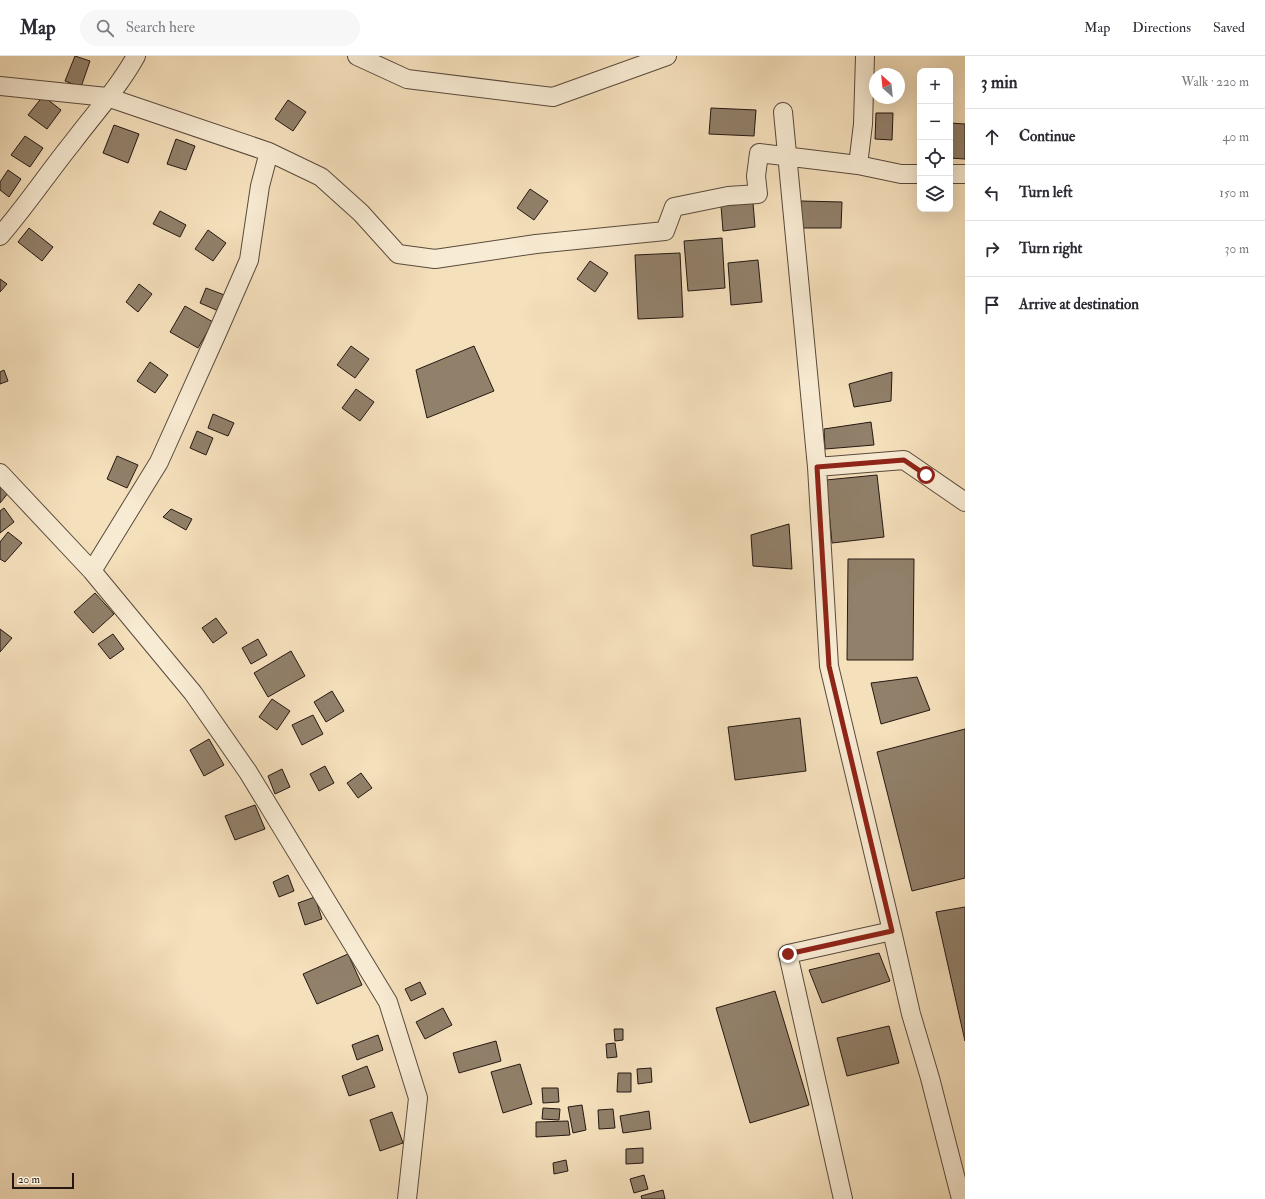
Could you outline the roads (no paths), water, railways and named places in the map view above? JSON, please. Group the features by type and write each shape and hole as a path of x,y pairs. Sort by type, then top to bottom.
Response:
{"street":[{"path":"0,236 128,71 136,56"},
{"path":"357,56 407,79 553,97 667,56"},
{"path":"858,165 863,124 865,56"},
{"path":"0,86 107,97 269,152 321,177 361,213 398,254 436,259 536,244 665,231 674,207 728,196 758,194 756,176 759,153 858,165 901,174 917,174"},
{"path":"783,112 817,467 829,666 911,1014 930,1078 961,1199"},
{"path":"92,571 159,462 249,260 260,186 269,152"},
{"path":"953,174 965,174"},
{"path":"817,467 904,460 965,502"},
{"path":"0,473 92,571 193,693 248,772 388,1002 418,1098 411,1196"},
{"path":"844,1199 788,954 892,931"}]}
